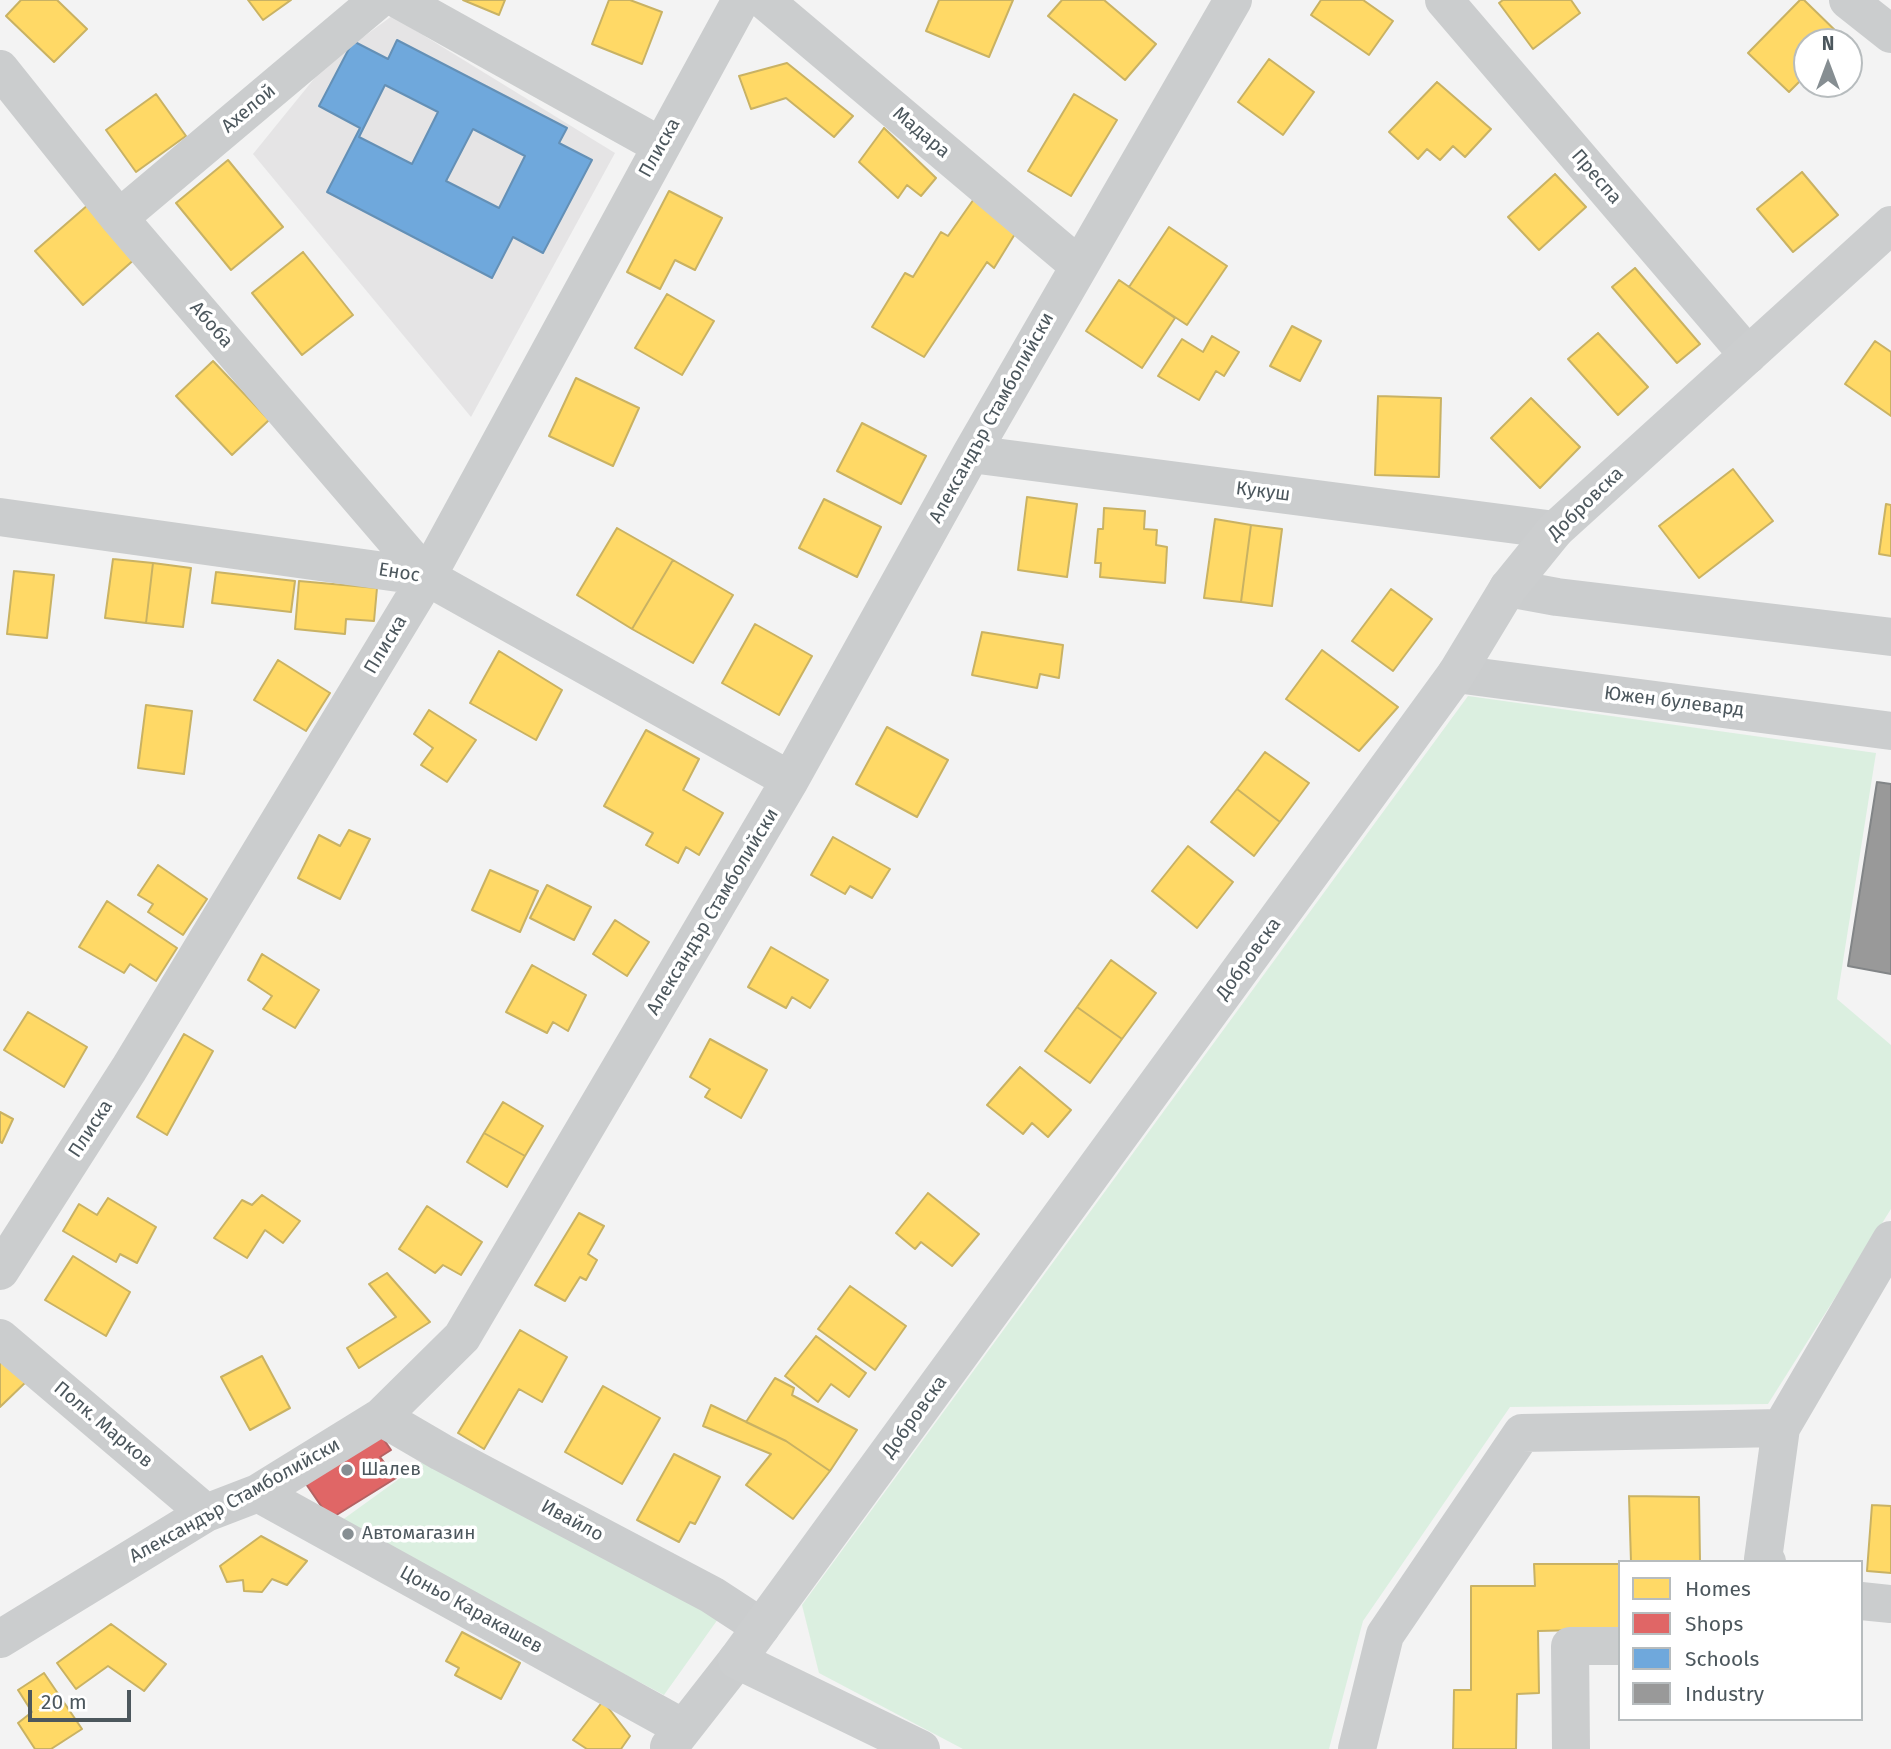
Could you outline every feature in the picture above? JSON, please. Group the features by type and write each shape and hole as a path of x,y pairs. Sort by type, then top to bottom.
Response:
{"street":[{"name":"Ахелой","path":"119,218 378,0"},
{"path":"399,0 661,146"},
{"name":"Плиска","path":"0,1271 130,1069 427,577 741,0"},
{"name":"Мадара","path":"764,0 1078,265"},
{"name":"Александър Стамболийски","path":"0,1639 206,1513 258,1493 381,1417 462,1337 790,780 1078,265 1233,0"},
{"name":"Преспа","path":"1444,0 1748,355"},
{"path":"1848,0 1891,34"},
{"name":"Абоба","path":"0,69 119,218 427,577"},
{"name":"Добровска","path":"676,1738 737,1660 1456,674 1508,587 1555,530 1891,225"},
{"name":"Кукуш","path":"971,454 1555,530"},
{"name":"Енос","path":"0,517 427,577 790,780"},
{"path":"1508,587 1557,597 1891,637"},
{"name":"Южен булевард","path":"1456,674 1891,731"},
{"path":"1764,1560 1782,1428 1878,1282 1891,1240"},
{"name":"Полк. Марков","path":"0,1338 206,1513"},
{"name":"Ивайло","path":"381,1417 441,1452 712,1595 761,1627"},
{"path":"1357,1749 1385,1635 1522,1433 1782,1428"},
{"name":"Цоньо Каракашев","path":"258,1493 676,1738"},
{"path":"1863,1601 1891,1604"},
{"path":"1572,1749 1570,1646 1618,1646"},
{"path":"737,1660 921,1749"}],"shaded area":[{"path":"392,16 615,153 471,417 253,154 326,64"}],"green space":[{"path":"1468,696 1876,753 1837,999 1891,1045 1891,1209 1768,1404 1510,1407 1363,1621 1329,1749 963,1749 819,1673 802,1605"},
{"path":"428,1458 723,1612 664,1695 338,1523"}],"building: Homes":[{"path":"21,0 57,0 87,29 54,62 6,16"},
{"path":"248,0 291,0 263,20"},
{"path":"463,0 505,0 499,15"},
{"path":"609,0 630,0 662,12 642,64 592,44"},
{"path":"939,0 1013,0 989,57 926,31"},
{"path":"1062,0 1104,0 1156,44 1125,80 1048,16"},
{"path":"1321,0 1363,0 1393,21 1369,55 1311,15"},
{"path":"1503,0 1571,0 1580,13 1533,49 1499,3"},
{"path":"1800,0 1804,0 1833,28 1793,28 1793,88 1789,92 1748,53"},
{"path":"1269,59 1314,92 1283,135 1238,102"},
{"path":"787,63 853,116 834,137 786,98 751,109 739,76"},
{"path":"1437,82 1491,129 1465,157 1453,146 1440,160 1427,149 1418,159 1389,132"},
{"path":"156,94 186,136 136,172 106,130"},
{"path":"1074,94 1117,120 1071,196 1028,171"},
{"path":"884,128 936,178 921,196 907,185 898,198 859,162"},
{"path":"228,160 283,227 231,270 176,203"},
{"path":"1802,172 1838,215 1793,252 1757,209"},
{"path":"1555,174 1586,207 1539,250 1508,217"},
{"path":"669,191 722,218 695,270 675,260 660,289 627,272"},
{"path":"976,196 1018,229 994,268 987,262 924,357 872,327 905,273 913,277 941,232 948,236"},
{"path":"89,204 137,257 83,305 35,251"},
{"path":"1169,227 1227,266 1187,325 1129,287"},
{"path":"303,252 353,315 302,355 252,293"},
{"path":"1635,268 1700,344 1677,363 1612,287"},
{"path":"1119,280 1175,318 1142,368 1086,331"},
{"path":"667,294 714,321 682,375 635,348"},
{"path":"1292,326 1321,341 1300,381 1270,366"},
{"path":"1598,333 1648,387 1618,415 1568,359"},
{"path":"1212,336 1239,352 1224,376 1216,371 1199,400 1158,376 1182,339 1203,352"},
{"path":"1875,341 1891,352 1891,416 1845,384"},
{"path":"213,361 269,420 232,455 176,396"},
{"path":"576,378 639,408 613,466 549,436"},
{"path":"1378,396 1441,398 1439,477 1375,475"},
{"path":"1531,398 1580,447 1540,488 1491,438"},
{"path":"862,423 926,456 901,504 837,471"},
{"path":"1733,469 1773,521 1699,578 1659,526"},
{"path":"1027,497 1077,504 1067,577 1018,570"},
{"path":"824,499 881,527 857,577 799,548"},
{"path":"1886,504 1891,505 1891,556 1879,554"},
{"path":"1104,508 1145,511 1144,529 1157,530 1156,545 1167,547 1165,583 1100,577 1101,563 1095,563 1098,529 1103,529"},
{"path":"1215,519 1251,525 1241,602 1204,598"},
{"path":"1251,525 1282,529 1272,606 1241,602"},
{"path":"617,528 673,560 632,629 577,595"},
{"path":"113,559 153,563 146,623 105,618"},
{"path":"673,560 733,595 693,663 632,629"},
{"path":"153,563 191,568 183,627 146,623"},
{"path":"14,571 54,575 47,638 7,634"},
{"path":"216,572 295,581 291,612 212,603"},
{"path":"299,581 377,588 374,621 346,619 345,634 295,629"},
{"path":"1391,589 1432,619 1393,671 1352,641"},
{"path":"755,624 812,656 779,715 722,683"},
{"path":"982,632 1063,645 1059,678 1040,674 1037,688 972,675"},
{"path":"1322,650 1398,707 1359,751 1286,699"},
{"path":"499,651 562,690 536,740 470,703"},
{"path":"278,660 330,693 306,731 254,700"},
{"path":"146,705 192,711 184,774 138,768"},
{"path":"429,710 476,740 447,782 421,765 433,748 414,734"},
{"path":"887,727 948,760 917,817 856,784"},
{"path":"646,730 699,759 683,790 723,813 699,855 686,847 678,863 646,845 653,833 604,806"},
{"path":"1265,752 1309,783 1280,822 1237,789"},
{"path":"1237,789 1280,822 1254,856 1211,822"},
{"path":"349,830 370,839 340,899 298,878 319,835 340,846"},
{"path":"833,837 890,869 872,898 850,886 845,894 811,875"},
{"path":"1188,846 1233,882 1197,928 1152,891"},
{"path":"158,865 207,899 183,935 148,912 153,904 138,895"},
{"path":"490,870 538,891 520,932 472,910"},
{"path":"547,885 591,907 574,940 530,918"},
{"path":"107,901 177,948 156,981 130,964 124,973 79,947"},
{"path":"615,920 649,942 627,976 593,954"},
{"path":"771,947 828,980 810,1008 792,997 786,1008 748,987"},
{"path":"262,954 319,990 295,1028 263,1009 272,996 248,980"},
{"path":"1111,960 1156,993 1122,1039 1077,1007"},
{"path":"532,965 586,995 568,1031 553,1022 547,1033 506,1012"},
{"path":"1077,1007 1122,1039 1090,1083 1045,1051"},
{"path":"28,1012 87,1047 64,1087 4,1050"},
{"path":"184,1034 213,1051 167,1135 137,1117"},
{"path":"710,1039 767,1070 741,1118 705,1097 710,1089 690,1077"},
{"path":"1020,1067 1071,1110 1048,1137 1032,1123 1023,1134 987,1105"},
{"path":"503,1102 543,1126 525,1156 484,1133"},
{"path":"0,1112 13,1119 2,1143 0,1142"},
{"path":"484,1133 525,1156 507,1187 467,1162"},
{"path":"928,1193 979,1234 952,1266 921,1242 915,1249 896,1233"},
{"path":"262,1195 300,1221 283,1243 265,1230 247,1258 214,1238 242,1200 252,1205"},
{"path":"108,1198 156,1227 137,1263 120,1254 116,1262 63,1231 79,1204 97,1215"},
{"path":"427,1206 482,1242 461,1275 443,1265 435,1273 399,1249"},
{"path":"579,1213 604,1226 588,1254 597,1260 586,1280 580,1277 565,1301 535,1285"},
{"path":"73,1256 130,1292 106,1336 45,1300"},
{"path":"387,1273 430,1322 359,1368 347,1348 396,1317 369,1284"},
{"path":"850,1286 906,1326 875,1370 818,1329"},
{"path":"520,1330 567,1357 542,1402 519,1389 484,1449 458,1433"},
{"path":"816,1336 866,1373 849,1397 831,1384 818,1402 785,1376"},
{"path":"0,1348 29,1379 0,1407"},
{"path":"262,1356 290,1408 250,1430 221,1377"},
{"path":"775,1378 794,1388 792,1395 857,1430 830,1471 786,1441 746,1422"},
{"path":"603,1386 660,1418 622,1484 565,1452"},
{"path":"711,1405 786,1441 830,1471 793,1519 746,1485 771,1454 703,1426"},
{"path":"674,1454 720,1477 695,1524 690,1522 679,1542 637,1520"},
{"path":"1629,1496 1699,1497 1700,1560 1631,1560"},
{"path":"1872,1505 1891,1506 1891,1573 1867,1571"},
{"path":"261,1536 307,1561 287,1585 272,1579 262,1592 244,1591 243,1580 227,1582 220,1566"},
{"path":"1534,1564 1618,1564 1618,1629 1538,1631 1539,1693 1517,1694 1516,1749 1453,1749 1454,1690 1471,1690 1471,1586 1535,1586"},
{"path":"111,1624 166,1664 144,1691 108,1666 76,1689 57,1663"},
{"path":"462,1632 520,1663 501,1699 455,1675 459,1668 446,1661"},
{"path":"44,1673 82,1729 51,1749 35,1749 18,1723 32,1712 18,1690"},
{"path":"603,1701 630,1736 621,1749 587,1749 573,1740"}],"building: Shops":[{"path":"380,1434 391,1450 380,1457 396,1478 330,1519 304,1481"}],"building: Schools":[{"path":"397,40 567,128 559,143 592,160 543,253 513,237 492,278 327,192 360,128 319,106 353,41 388,59","holes":["385,85 438,112 412,164 359,137","473,129 525,156 499,208 446,181"]}],"building: Industry":[{"path":"1877,782 1891,784 1891,974 1848,966"}],"place":[{"name":"Шалев","path":"347,1470"},
{"name":"Автомагазин","path":"348,1534"}]}
